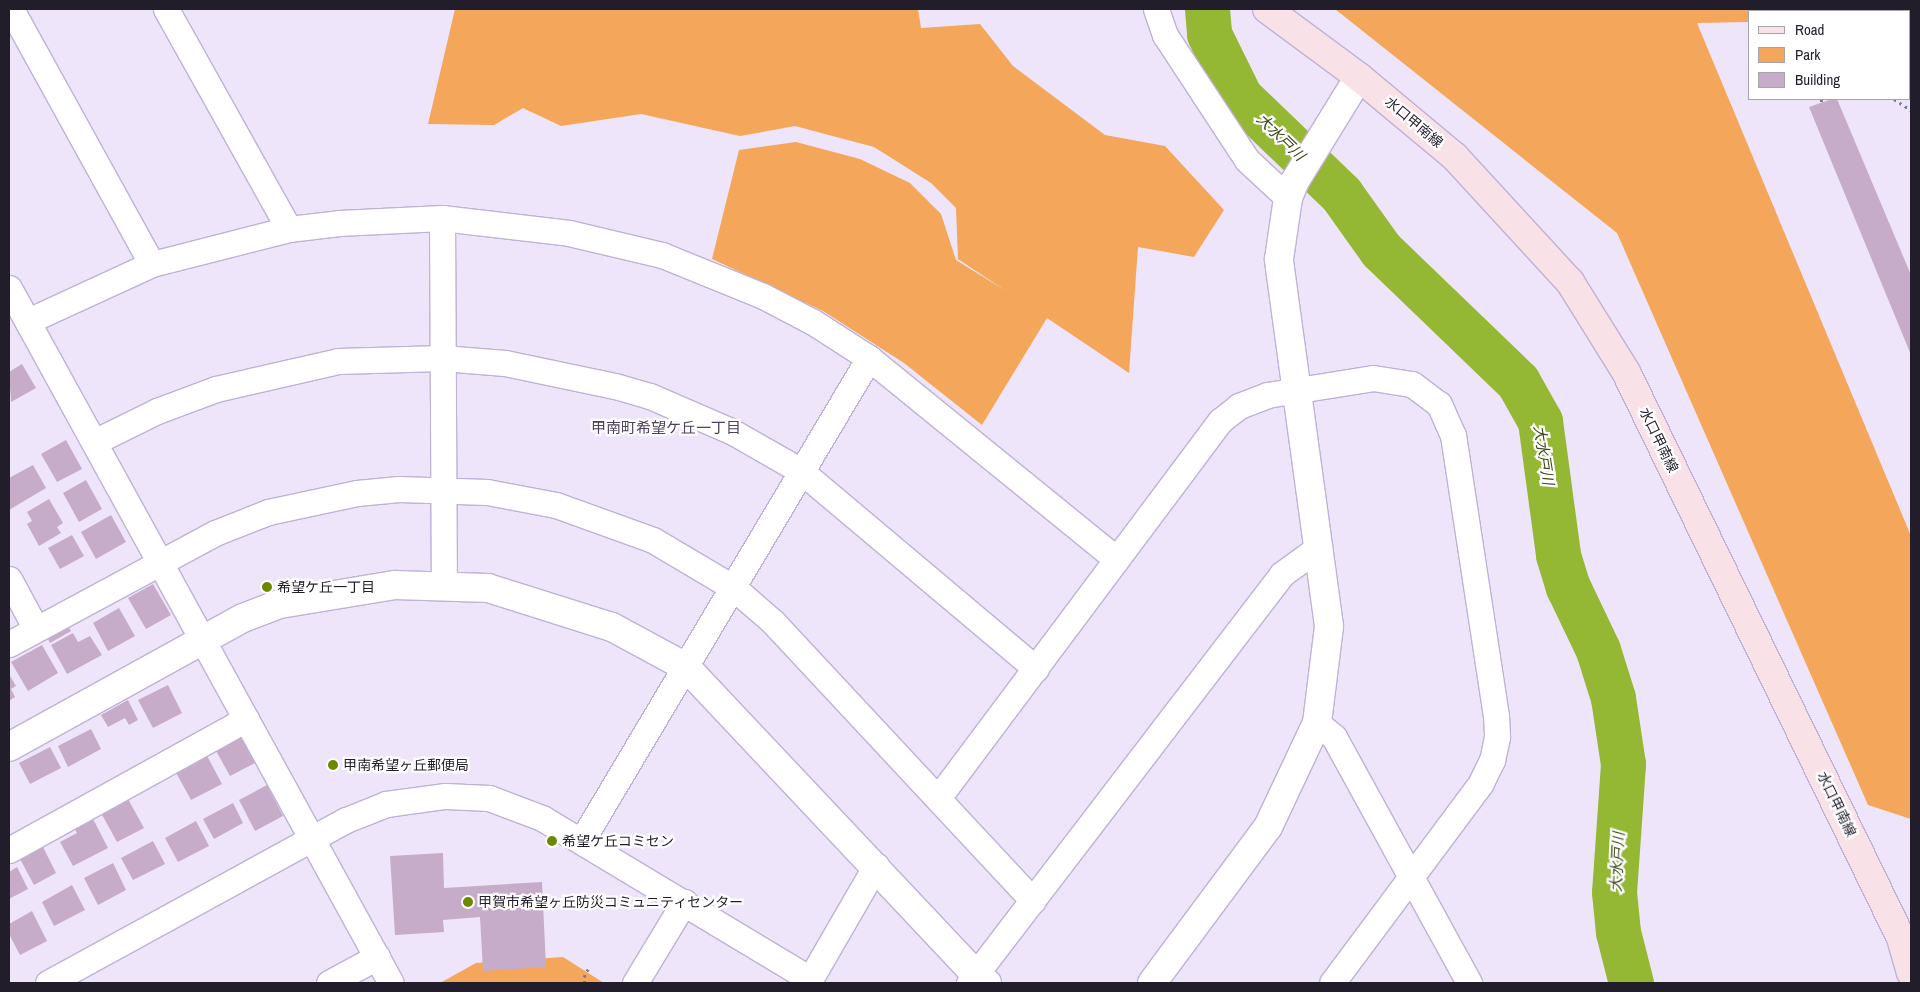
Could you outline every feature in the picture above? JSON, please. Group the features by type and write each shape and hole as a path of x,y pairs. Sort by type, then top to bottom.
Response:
{"main road":[{"name":"水口甲南線","path":"1268,9 1359,77 1455,157 1570,282 1626,372 1901,938 1911,973"}],"street":[{"path":"11,9 152,264"},
{"path":"166,9 288,230"},
{"path":"1156,9 1165,35 1247,160 1263,179 1292,190"},
{"path":"1152,983 1268,827 1317,723 1329,626 1279,259 1292,190 1318,142 1359,77"},
{"path":"28,321 152,264 222,244 288,230 348,222 442,218 569,233 662,255 763,296 812,322 869,358 1116,559"},
{"path":"442,218 444,585"},
{"path":"9,288 392,983"},
{"path":"94,442 157,410 249,379 338,361 442,358 505,363 650,396 731,432 801,471 1036,669"},
{"path":"582,840 734,588 869,358"},
{"path":"938,798 1220,420 1258,397 1373,378 1412,384 1438,404 1453,436 1496,715 1497,737 1492,760 1481,783 1332,983"},
{"path":"9,644 215,533 268,512 357,493 444,489 524,498 609,522 653,540 734,588 772,622 1033,901"},
{"path":"9,747 243,618 280,604 355,590 444,585 488,588 612,626 686,667 876,865 977,980 1033,901 1282,574 1319,546"},
{"path":"9,579 36,629"},
{"path":"9,850 246,719"},
{"path":"1317,723 1334,736 1469,983"},
{"path":"48,983 312,837 386,804 426,796 469,796 524,810 582,840 809,981 876,865"},
{"path":"635,983 684,902"},
{"path":"329,983 376,957"}],"path":[{"path":"1896,100 1911,110"},
{"path":"585,983 584,977 588,969"}],"green space":[{"path":"455,9 918,9 921,28 980,24 1013,66 1105,135 1165,146 1224,210 1194,257 1138,247 1129,373 1047,318 982,425 904,363 823,311 712,259 739,150 796,142 860,159 910,183 941,214 956,260 1006,291 958,259 956,208 931,183 874,147 795,126 740,136 641,114 561,126 523,108 494,125 428,124"},
{"path":"1335,9 1911,9 1911,83 1910,10 1748,10 1748,22 1697,23 1911,536 1911,819 1868,805 1617,233"},
{"path":"563,957 604,983 440,983 476,963"}],"building":[{"path":"1829,100 1837,100 1911,275 1911,355 1809,107"},
{"path":"22,364 36,388 11,402 9,372"},
{"path":"66,440 82,469 57,482 41,454"},
{"path":"33,465 46,488 9,510 9,478"},
{"path":"86,480 102,509 79,522 63,493"},
{"path":"49,499 63,523 57,527 61,533 39,546 27,524 32,521 27,512"},
{"path":"111,515 126,542 96,559 81,532"},
{"path":"72,535 84,556 60,569 48,548"},
{"path":"153,584 171,615 146,629 128,598"},
{"path":"119,608 135,636 108,651 93,623"},
{"path":"64,619 71,631 50,643 44,631"},
{"path":"73,633 78,642 90,636 102,655 67,674 51,645"},
{"path":"42,645 58,673 28,691 11,662"},
{"path":"9,674 16,686 11,689 15,697 9,701"},
{"path":"168,685 182,713 153,728 138,700"},
{"path":"128,700 138,720 129,725 125,718 108,727 101,715"},
{"path":"91,729 101,749 68,767 58,746"},
{"path":"241,735 255,763 230,776 215,749"},
{"path":"50,747 61,768 30,784 19,763"},
{"path":"205,752 222,784 191,800 174,769"},
{"path":"267,785 283,816 255,831 239,800"},
{"path":"128,799 144,828 117,842 101,813"},
{"path":"233,803 243,823 214,839 203,819"},
{"path":"92,817 108,848 73,866 60,842 77,833 74,827"},
{"path":"196,821 209,846 178,862 165,838"},
{"path":"153,841 165,864 133,880 121,858"},
{"path":"43,847 56,873 34,885 20,859"},
{"name":"甲賀市希望ヶ丘防災コミュニティセンター","path":"443,853 444,888 542,882 546,967 483,971 480,917 443,920 444,932 395,935 390,856"},
{"path":"113,863 126,890 98,905 84,878"},
{"path":"17,867 28,889 9,899 9,872"},
{"path":"72,885 85,910 54,926 42,902"},
{"path":"32,911 47,941 20,955 9,934 9,924"}],"waterway":[{"name":"大水戸川","path":"1207,9 1209,34 1240,97 1341,194 1381,250 1518,382 1540,421 1558,555 1568,587 1598,650 1613,698 1623,764 1614,892 1618,932 1631,983"}],"place":[{"name":"希望ケ丘一丁目","path":"267,587"},
{"name":"甲南希望ヶ丘郵便局","path":"333,765"},
{"name":"希望ケ丘コミセン","path":"552,841"},
{"name":"甲賀市希望ヶ丘防災コミュニティセンター","path":"468,902"}],"district":[{"name":"甲南町希望ケ丘一丁目","path":"666,428"}]}
